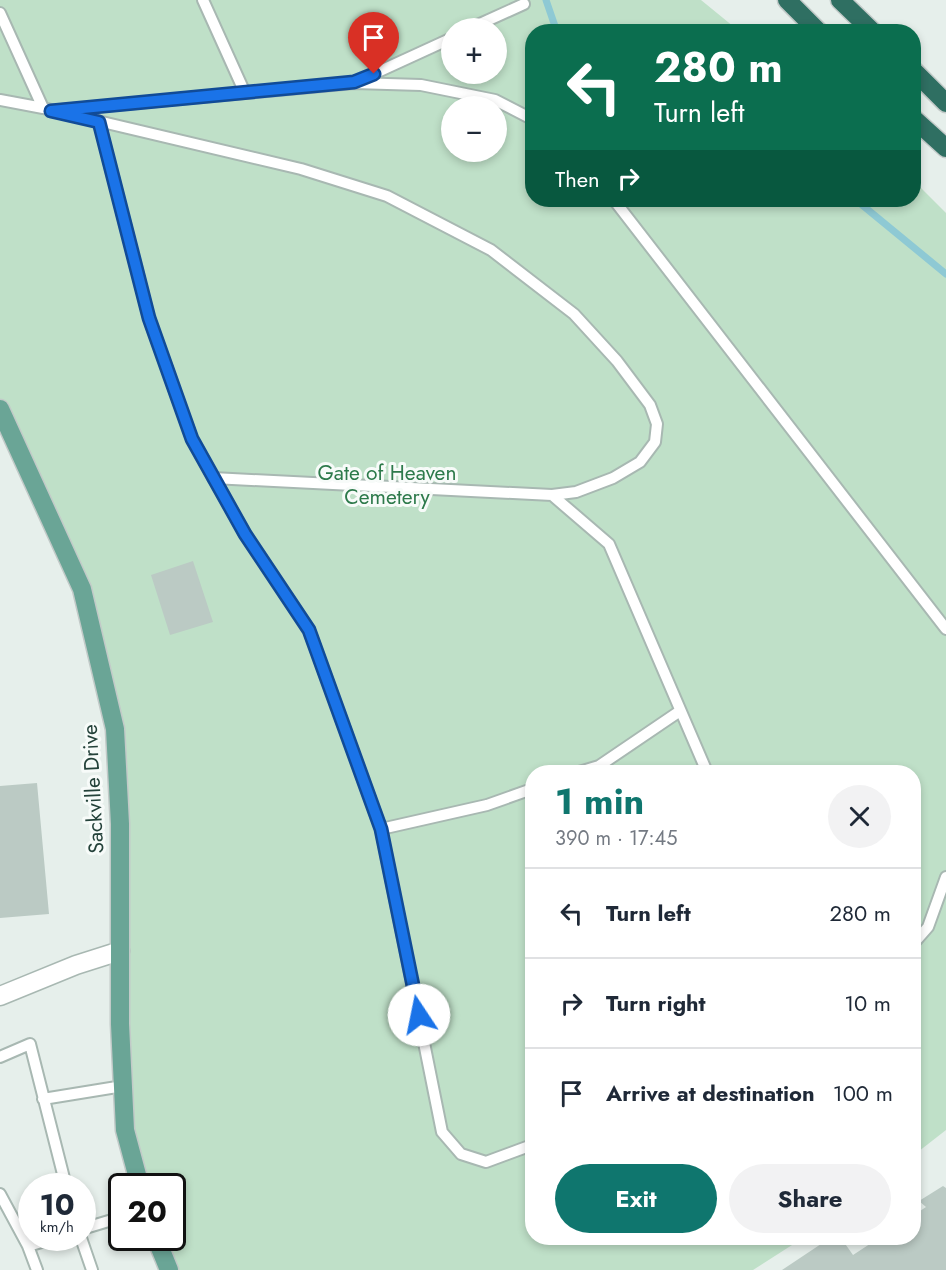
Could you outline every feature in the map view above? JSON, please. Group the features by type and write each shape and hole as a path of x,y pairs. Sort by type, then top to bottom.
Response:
{"highway":[{"path":"787,0 811,24"},
{"path":"840,0 865,24"},
{"path":"921,78 946,103"},
{"path":"921,125 946,148"}],"main road":[{"name":"Sackville Drive","path":"0,409 82,589 115,729 120,824 120,1024 125,1130 137,1173"},
{"path":"161,1251 169,1270"}],"street":[{"path":"0,996 76,965 120,951"}],"lane":[{"path":"203,0 245,93"},
{"path":"493,18 524,4"},
{"path":"0,13 47,110"},
{"path":"354,82 441,43"},
{"path":"47,110 354,82 421,85 495,100 525,115"},
{"path":"0,100 301,169 387,196 491,250 574,314 617,360 650,405 657,424 655,442 640,462 613,478 576,492 552,495 213,478"},
{"path":"99,122 149,318 192,439 245,534 309,630 381,829 442,1132 461,1154 486,1162 525,1148"},
{"path":"619,207 946,629"},
{"path":"552,495 609,544 704,765"},
{"path":"600,765 680,711"},
{"path":"381,829 487,805 525,791"},
{"path":"921,935 928,927 946,877"},
{"path":"0,1056 30,1044 63,1173"},
{"path":"44,1099 123,1086"},
{"path":"0,1194 18,1227"},
{"path":"30,1251 38,1270"},
{"path":"85,1251 92,1270"}],"green space":[{"name":"Gate of Heaven Cemetery","path":"0,0 701,0 730,24 525,24 525,207 921,207 921,188 946,213 946,1130 921,1150 921,765 525,765 525,1245 792,1245 753,1270 169,1270 161,1251 186,1251 186,1173 137,1173 125,1130 115,729 82,589 0,409"}],"building":[{"path":"193,561 213,622 170,635 151,575"},
{"path":"37,783 49,914 0,918 0,786"},
{"path":"943,1186 946,1188 946,1270 782,1270 820,1245 846,1245 853,1255 868,1245 921,1245 921,1210 926,1207 921,1200"}],"waterway":[{"path":"546,0 554,24"},
{"path":"865,207 946,274"}],"route":[{"path":"374,74 354,82 51,111 99,122 149,318 192,439 245,534 309,630 381,829 419,1015"}]}
